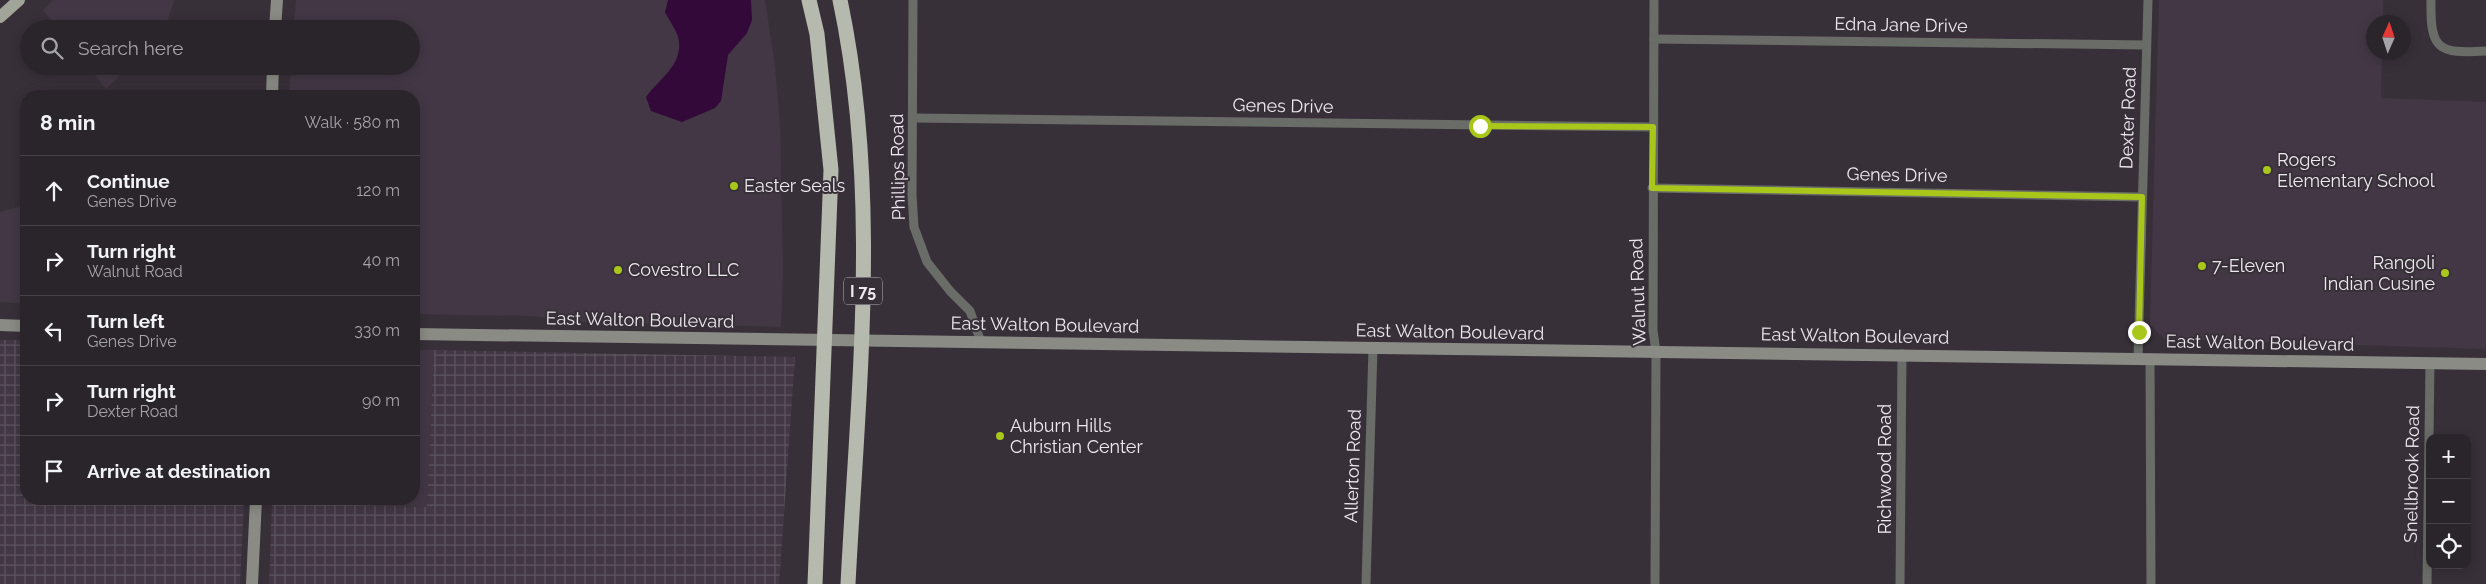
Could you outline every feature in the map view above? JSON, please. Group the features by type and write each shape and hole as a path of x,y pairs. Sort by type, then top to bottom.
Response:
{"highway":[{"name":"I 75","path":"809,0 817,34 831,170 815,584"},
{"name":"I 75","path":"840,0 858,105 864,207 864,274 848,584"}],"main road":[{"path":"0,17 19,0"},
{"path":"276,20 277,0"},
{"path":"272,90 273,75"},
{"path":"0,325 20,326"},
{"name":"East Walton Boulevard","path":"420,334 1902,354 2486,364"},
{"path":"252,584 256,505"}],"street":[{"name":"Phillips Road","path":"913,0 912,195 914,227 927,262 950,291 970,310 981,342"},
{"name":"Walnut Road","path":"1654,0 1652,188 1653,330 1656,352 1655,584"},
{"name":"Dexter Road","path":"2148,0 2142,197 2144,358 2151,584"},
{"path":"2431,0 2433,37 2441,48 2458,53 2486,52"},
{"name":"Edna Jane Drive","path":"1654,39 2146,45"},
{"name":"Genes Drive","path":"913,118 1653,127"},
{"name":"Genes Drive","path":"1652,188 2142,197"},
{"name":"Allerton Road","path":"1366,584 1373,348"},
{"name":"Richwood Road","path":"1900,584 1902,354"},
{"name":"Snellbrook Road","path":"2427,584 2430,364"}],"shaded area":[{"path":"53,0 174,0 168,20 51,20 43,10"},
{"path":"296,0 765,0 775,66 780,126 783,270 781,327 583,322 530,316 420,314 420,90 289,90 290,75 420,75 420,20 294,20"},
{"path":"668,0 751,0 752,20 747,33 728,55 721,101 715,108 682,122 651,111 646,97 669,72 679,50 677,34 665,12"},
{"path":"2159,0 2383,0 2383,15 2366,15 2366,60 2382,60 2381,98 2486,102 2486,349 2164,339 2150,324"},
{"path":"95,75 120,75 106,89"},
{"path":"20,207 20,304 0,302 0,212"},
{"path":"0,340 20,340 20,505 244,505 240,584 0,584"},
{"path":"420,350 434,350 427,507 350,505 420,505"},
{"path":"434,350 795,357 779,584 269,584 272,505 427,507"}],"place":[{"name":"Rogers Elementary School","path":"2267,170"},
{"name":"Easter Seals","path":"734,186"},
{"name":"7-Eleven","path":"2202,266"},
{"name":"Covestro LLC","path":"618,270"},
{"name":"Rangoli Indian Cusine","path":"2445,273"},
{"name":"Auburn Hills Christian Center","path":"1000,436"}],"route":[{"path":"1480,126 1653,127 1652,188 2018,193 2142,197 2139,332"}]}
